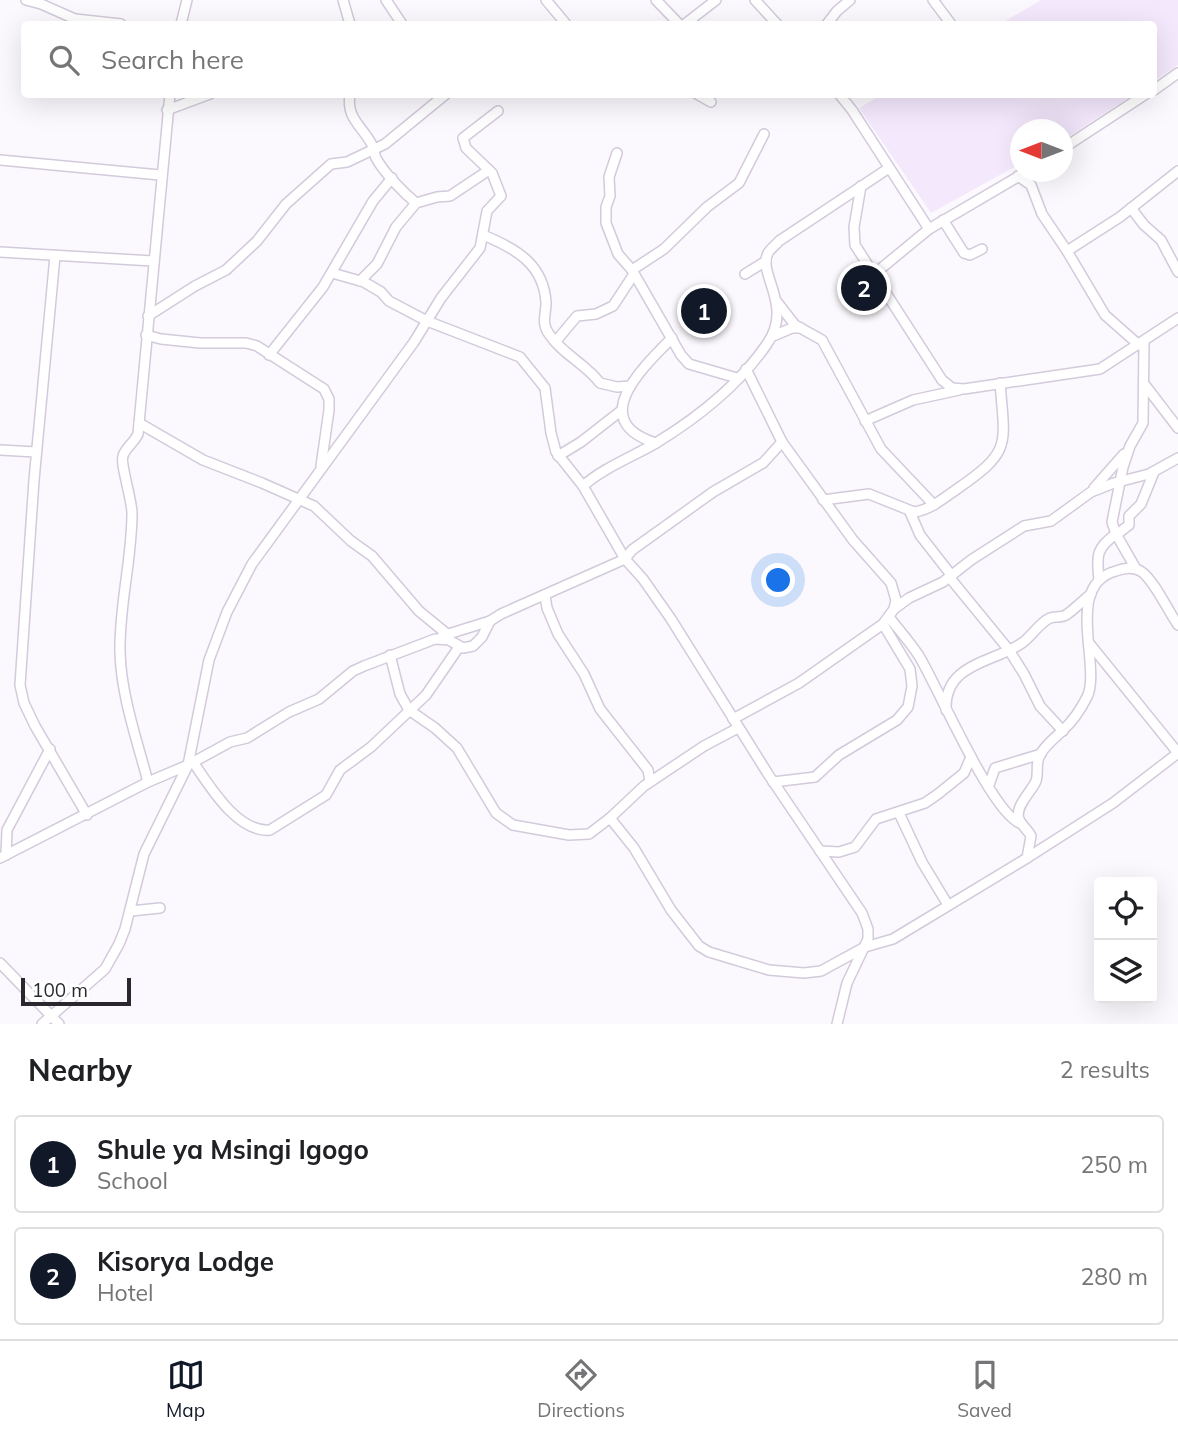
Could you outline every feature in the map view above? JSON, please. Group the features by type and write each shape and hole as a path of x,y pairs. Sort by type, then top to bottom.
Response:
{"street":[{"path":"26,0 75,19 93,21"},
{"path":"182,21 187,0"},
{"path":"343,0 349,21"},
{"path":"386,0 400,21"},
{"path":"546,0 564,21"},
{"path":"656,0 676,21"},
{"path":"689,21 716,0"},
{"path":"755,0 774,21"},
{"path":"933,0 949,21"},
{"path":"829,21 842,2"},
{"path":"1157,87 1178,73"},
{"path":"148,782 126,693 120,653 132,513 129,485 122,462 123,454 136,440 139,423 169,98"},
{"path":"167,110 199,98"},
{"path":"350,98 349,106 354,120 377,159 416,203"},
{"path":"148,317 195,286 226,270 257,241 286,204 331,164 347,162 374,150 399,134 441,98"},
{"path":"703,98 710,102"},
{"path":"842,98 929,229"},
{"path":"1073,142 1140,98"},
{"path":"42,1024 105,970 125,929 144,854 191,764 203,684 227,612 252,564 441,298 480,248 487,211 501,196 489,170 466,148 463,138 498,111"},
{"path":"555,341 577,316 596,314 613,306 633,272 664,249 707,207 739,184 764,134"},
{"path":"617,153 610,170 610,196 604,216 618,254 633,272 688,364 737,378"},
{"path":"0,160 160,175"},
{"path":"583,486 592,478 656,443 692,419 746,369 773,336 776,325 777,302 766,261 769,251 779,241 889,168"},
{"path":"360,281 377,264 396,226 416,203 450,196 489,170"},
{"path":"1067,251 1131,208 1178,171"},
{"path":"268,355 282,341 332,273 373,201 392,178"},
{"path":"873,275 929,229 1010,181"},
{"path":"390,655 400,694 410,711 435,728 457,748 496,813 513,825 561,834 589,834 650,782 799,683 889,617 908,598 951,577 971,560 1024,526 1051,521 1090,492 1130,446 1143,423 1145,385 1141,344 1105,315 1042,214 1029,182"},
{"path":"861,186 854,239 857,251 942,380 952,388 964,389"},
{"path":"1131,208 1144,225 1161,240 1178,272"},
{"path":"943,220 964,253 970,255 982,249"},
{"path":"483,235 512,246 532,265 545,296 543,323 555,341 600,383 617,387 631,386"},
{"path":"0,252 153,261"},
{"path":"55,256 36,452 20,685 24,704 87,815"},
{"path":"745,274 766,261"},
{"path":"332,273 360,281 381,292 389,301 427,321 520,357 545,388 551,433 558,456 583,486 625,559 643,579 671,619 774,782 862,913 868,929 866,947 847,983 837,1024"},
{"path":"777,302 795,325 822,340 865,421 890,459 934,505"},
{"path":"865,421 913,400 1000,383 1100,369 1178,318"},
{"path":"773,336 792,328 803,328"},
{"path":"146,335 188,342 246,343 257,346 313,380 324,389 329,400 320,471"},
{"path":"656,443 631,432 624,425 622,410 631,386 643,369 673,338"},
{"path":"746,369 782,442 853,540 891,583 895,594 889,617 910,669 912,686 908,707 897,720 839,755 816,777 774,782"},
{"path":"823,500 869,494 910,512 920,512 934,505 999,454 1003,438 1000,383"},
{"path":"1145,385 1178,428"},
{"path":"617,387 625,399"},
{"path":"558,456 622,410"},
{"path":"139,423 203,460 314,506 351,541 372,556 419,611 447,634"},
{"path":"2,855 87,815 148,782 191,764 230,741 247,738 289,712 319,699 353,671 447,634 490,621 625,559 632,550 686,510 763,463 782,442"},
{"path":"1130,446 1113,514 1116,535 1136,569 1149,581 1178,625"},
{"path":"0,450 36,452"},
{"path":"1090,492 1154,472 1178,458"},
{"path":"1099,580 1098,553 1104,543 1130,524 1129,516 1144,499 1154,472"},
{"path":"910,512 920,535 1009,650 1040,706 1063,731"},
{"path":"946,712 948,692 961,674 1022,643 1049,618 1065,615 1091,594 1099,580 1111,572 1124,568 1136,569"},
{"path":"1027,858 1032,838 1018,818 1018,811 1036,779 1037,763 1041,754 1079,712 1090,689 1087,623 1091,594"},
{"path":"545,596 558,634 584,674 600,709 648,770 650,782"},
{"path":"889,617 919,657 971,757 1011,819 1024,825"},
{"path":"435,639 449,640 459,647 473,646 482,637 490,621"},
{"path":"610,818 634,848 683,927 699,946 709,952 769,970 804,973 821,971 866,947 893,939 1027,858 1113,803 1178,753 1094,653 1087,640"},
{"path":"191,764 223,804 240,820 265,831 270,830 326,795 340,770 371,747 431,689 459,647"},
{"path":"2,855 7,830 50,749"},
{"path":"989,785 995,768 1041,754"},
{"path":"820,851 839,852 855,847 876,819 925,803 964,773 971,757"},
{"path":"899,813 922,863 948,905"},
{"path":"131,911 160,908"},
{"path":"0,963 59,1024"}],"shaded area":[{"path":"1041,0 1178,0 1178,65 1157,79 1157,21 1005,21"},
{"path":"876,98 1128,98 1073,134 1073,119 1010,119 1010,170 931,213 859,108"}],"place":[{"name":"Kisorya Lodge","path":"864,288"},
{"name":"Shule ya Msingi Igogo","path":"704,311"}]}
